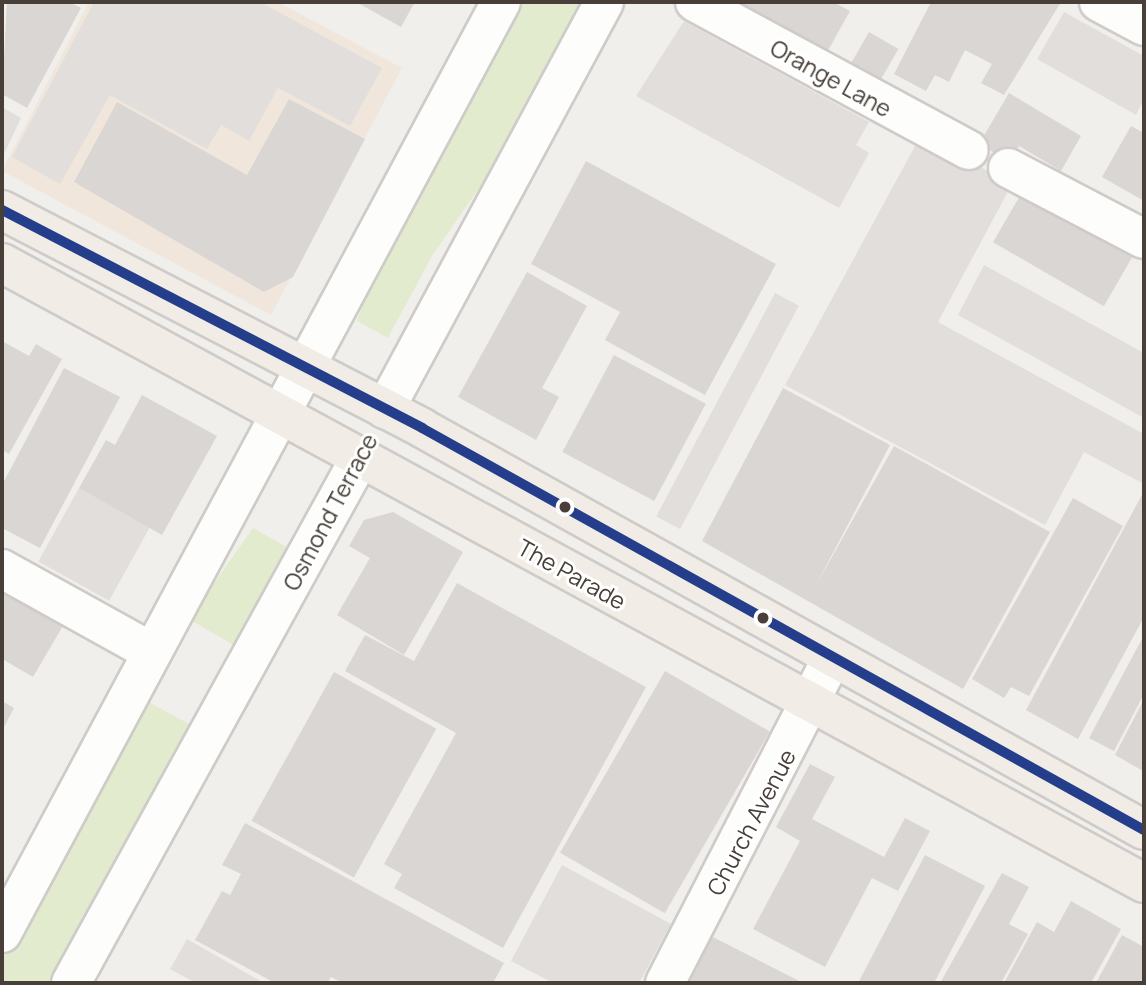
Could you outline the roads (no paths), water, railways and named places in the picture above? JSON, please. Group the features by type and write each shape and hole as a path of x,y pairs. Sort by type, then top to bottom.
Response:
{"main road":[{"path":"2,210 385,409 1144,830"},
{"name":"The Parade","path":"2,263 1144,883"},
{"name":"Osmond Terrace","path":"360,458 385,409"}],"street":[{"path":"2,933 277,414 501,2"},
{"name":"Osmond Terrace","path":"385,409 604,2"},
{"name":"Orange Lane","path":"695,2 970,149"},
{"path":"1099,2 1144,26"},
{"path":"1009,169 1144,239"},
{"name":"Osmond Terrace","path":"71,983 360,458"},
{"path":"2,569 152,652"},
{"name":"Church Avenue","path":"665,983 832,658"}]}
